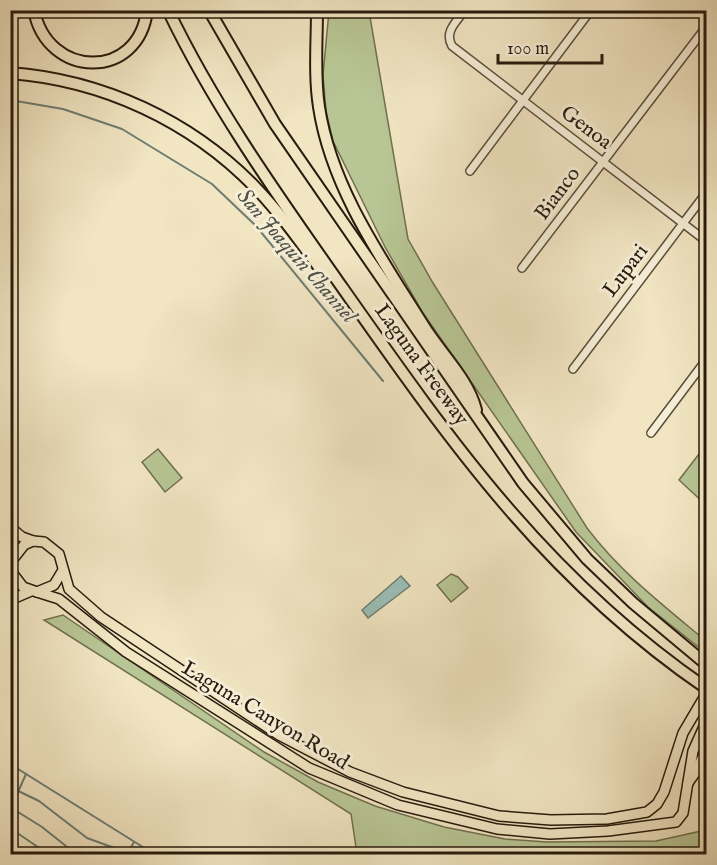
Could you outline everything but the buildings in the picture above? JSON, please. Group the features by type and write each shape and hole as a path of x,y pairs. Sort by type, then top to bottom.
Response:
{"highway":[{"path":"34,10 41,34 51,46 65,57 88,63 108,61 131,46 144,27 147,10"},
{"name":"Laguna Freeway","path":"168,10 243,142 447,434 530,535 579,586 619,621 706,688"},
{"name":"Laguna Freeway","path":"209,10 275,124 523,483 587,559 633,603 706,664"},
{"path":"317,10 317,76 322,124 342,184 424,328 472,396 477,417"},
{"path":"317,76 324,10"},
{"path":"10,73 72,83 118,97 156,114 196,138 235,168 261,193 333,285 361,314"}],"main road":[{"path":"10,527 22,537 33,541"},
{"path":"11,562 17,552 33,541"},
{"name":"Laguna Canyon Road","path":"33,541 53,546 59,554 65,581 72,593 101,617 279,735 350,772 403,792 453,806 499,816 551,820 607,819 647,812 657,804 664,792 683,733 706,694"},
{"path":"10,570 18,583 34,592"},
{"path":"10,600 48,589 54,585 63,570"},
{"name":"Laguna Canyon Road","path":"34,592 59,599 126,652 309,768 399,805 497,829 550,834 669,825 676,822 683,813 693,751 706,722"},
{"path":"278,747 279,735"},
{"path":"686,785 697,771 706,748"}],"street":[{"name":"Genoa","path":"465,10 449,31 448,39 452,46 706,240"},
{"path":"470,171 591,10"},
{"name":"Bianco","path":"522,268 706,27"},
{"name":"Lupari","path":"573,369 706,193"},
{"path":"651,433 706,360"}],"green space":[{"path":"329,11 369,11 408,239 433,283 587,528 628,574 706,641 706,653 648,607 576,532 423,313 385,247 333,141 326,111 323,75"},
{"path":"706,445 706,505 679,480"},
{"path":"158,449 182,478 165,492 142,462"},
{"path":"451,574 458,577 468,588 451,602 437,585"},
{"path":"63,615 264,752 318,782 375,806 444,827 505,839 547,842 656,841 706,830 706,854 357,854 351,814 44,620"}],"water":[{"path":"401,576 410,586 368,618 362,610"}],"waterway":[{"name":"San Joaquin Channel","path":"10,100 63,109 122,129 212,184 256,226 383,381"},
{"path":"10,764 154,854"},
{"path":"10,810 26,774"},
{"path":"10,787 39,801 87,838 131,854"},
{"path":"10,807 42,827 76,854"},
{"path":"10,828 48,854"},
{"path":"127,854 134,842"}]}
